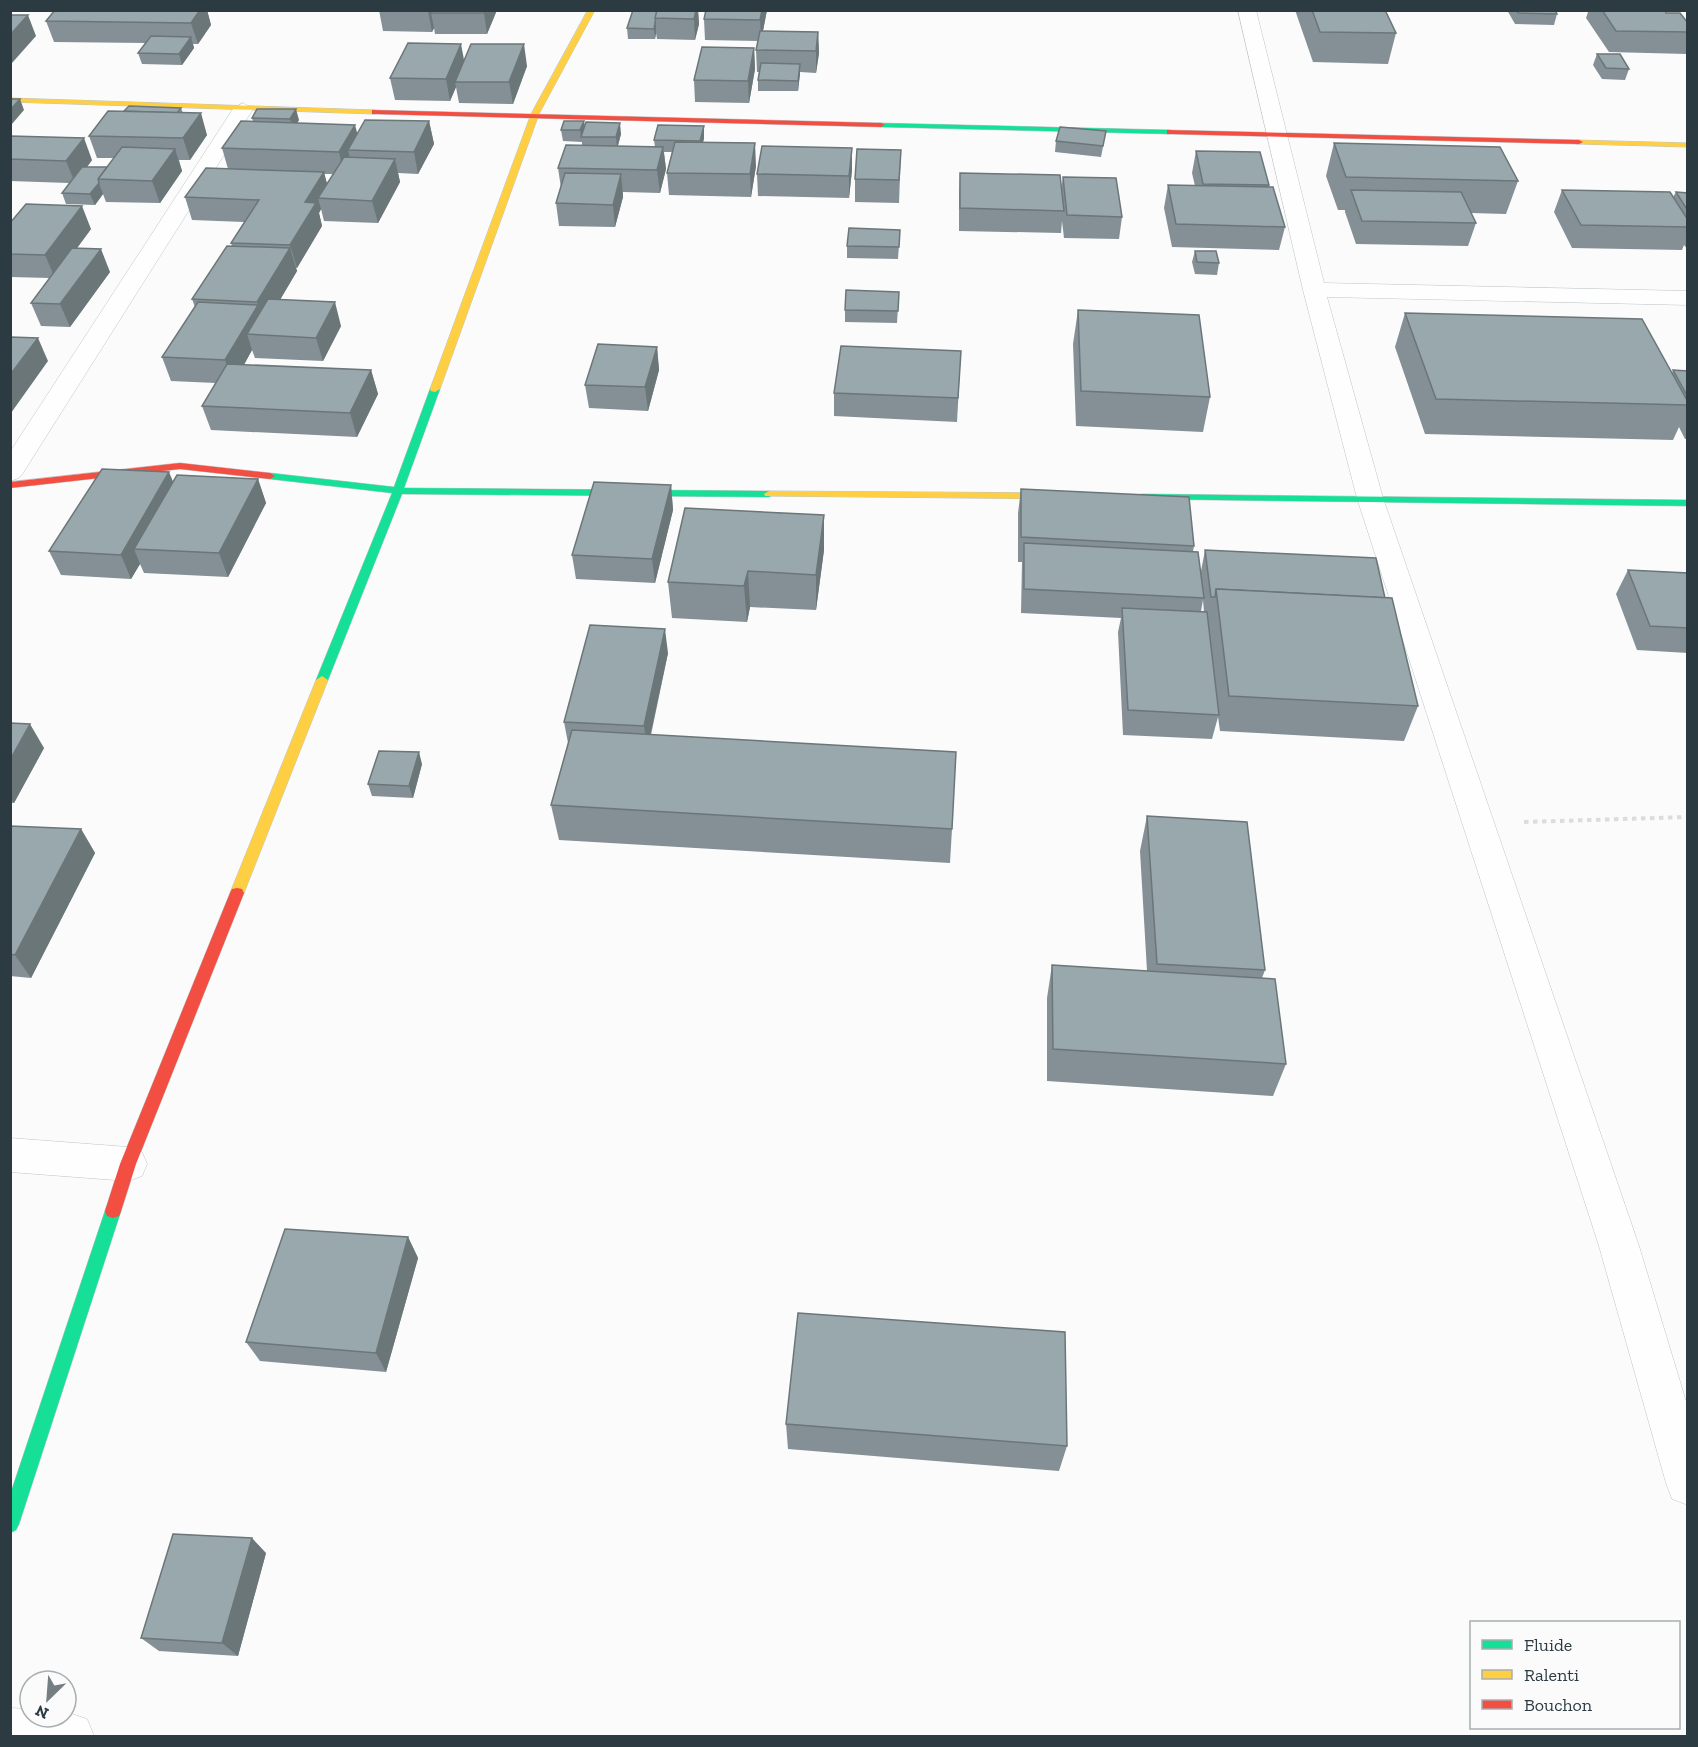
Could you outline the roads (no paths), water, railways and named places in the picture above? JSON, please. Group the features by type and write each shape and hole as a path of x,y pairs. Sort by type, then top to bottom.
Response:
{"street":[{"path":"10,1524 128,1164 398,491 535,114 592,10"},
{"path":"1247,10 1314,290 1370,498 1619,1246 1688,1483"},
{"path":"10,100 243,109 535,114 1688,145"},
{"path":"10,473 243,109"},
{"path":"1314,290 1688,298"},
{"path":"10,486 180,466 398,491 1074,496"},
{"path":"1133,496 1688,503"},
{"path":"10,1155 128,1164"},
{"path":"10,1732 70,1737"}]}
